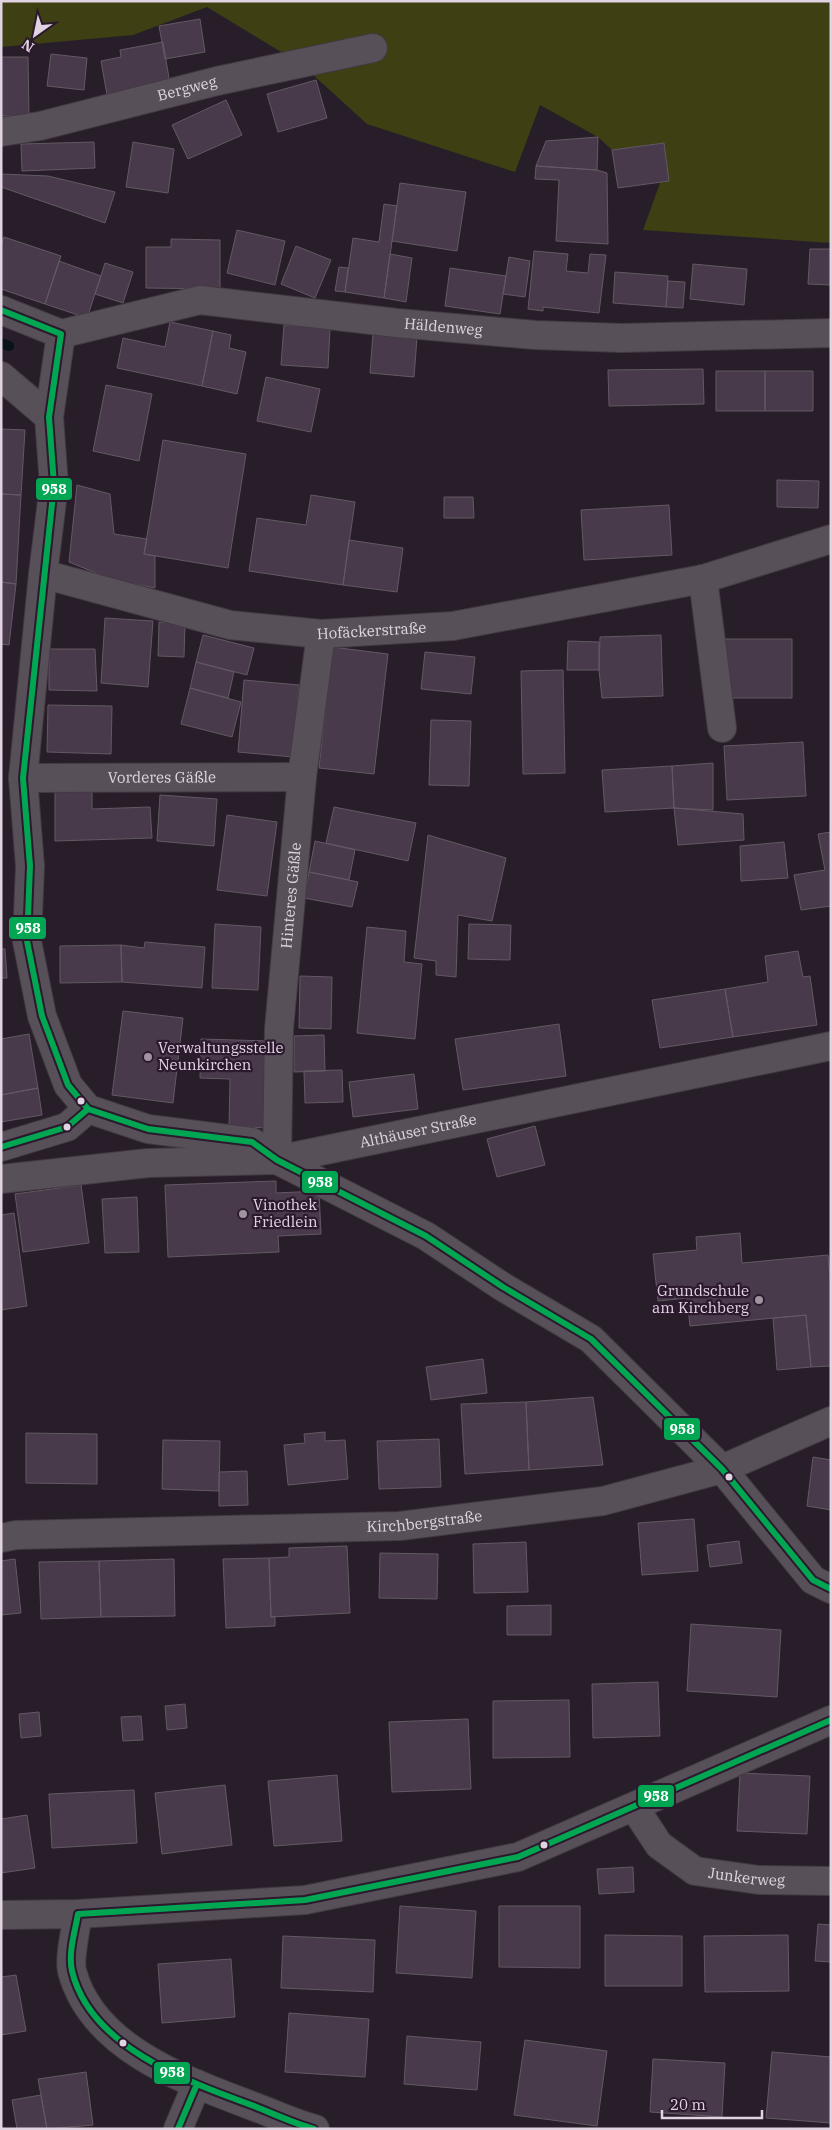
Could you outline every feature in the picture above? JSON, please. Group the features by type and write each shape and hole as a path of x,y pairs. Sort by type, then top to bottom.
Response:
{"street":[{"name":"Bergweg","path":"1,132 40,126 217,81 373,48"},
{"name":"Häldenweg","path":"60,334 200,300 397,323 535,335 622,338 831,333"},
{"path":"1,310 60,334 48,417 54,484 43,574 23,778 30,866 28,941 42,1016 68,1085 88,1109 148,1128 252,1142 277,1160 426,1236 503,1286 591,1339 722,1470 814,1580 831,1589"},
{"path":"1,376 48,417"},
{"name":"Hofäckerstraße","path":"43,574 230,625 321,634 453,626 703,579 831,538"},
{"path":"703,579 722,728"},
{"name":"Hinteres Gäßle","path":"277,1160 279,1029 302,777 321,634"},
{"name":"Vorderes Gäßle","path":"23,778 302,777"},
{"name":"Althäuser Straße","path":"1,1179 148,1163 277,1160 831,1046"},
{"path":"1,1147 67,1127 88,1109"},
{"name":"Kirchbergstraße","path":"1,1538 16,1535 400,1526 603,1501 722,1470 831,1421"},
{"path":"1,1915 78,1914 306,1900 518,1858 831,1720"},
{"name":"Junkerweg","path":"634,1807 659,1845 695,1871 759,1880 831,1881"},
{"path":"78,1914 72,1969 83,1997 107,2029 147,2060 197,2084 315,2129"},
{"path":"178,2129 197,2084"}],"shaded area":[{"path":"1,1 831,1 831,243 643,230 667,164 663,143 612,150 598,137 540,105 515,172 367,124 301,64 207,7 133,35 1,47"}],"building":[{"path":"200,19 205,52 165,59 159,26"},
{"path":"163,42 170,84 107,95 101,61 121,57 120,50"},
{"path":"51,54 87,58 84,90 47,86"},
{"path":"1,57 28,57 29,116 1,116"},
{"path":"316,80 327,118 278,132 267,94"},
{"path":"226,100 242,135 188,159 172,125"},
{"path":"598,137 597,170 536,166 546,141"},
{"path":"94,142 95,168 22,171 21,144"},
{"path":"133,142 174,149 168,193 126,187"},
{"path":"664,143 669,181 618,188 612,150"},
{"path":"536,166 597,170 607,173 608,244 556,241 559,180 535,179"},
{"path":"1,174 48,176 115,192 105,223 1,187"},
{"path":"400,183 466,192 457,251 392,241"},
{"path":"384,204 397,206 384,298 345,292 353,238 379,242"},
{"path":"237,230 285,241 275,285 227,273"},
{"path":"4,237 61,256 45,304 1,289 1,245"},
{"path":"171,239 220,240 220,289 146,288 146,247 171,247"},
{"path":"296,246 331,260 315,298 281,284"},
{"path":"810,249 831,249 831,285 808,284"},
{"path":"534,251 568,254 566,271 588,273 590,254 606,255 599,313 543,307 543,311 528,309"},
{"path":"390,254 412,258 406,302 384,298"},
{"path":"509,257 530,261 525,297 503,294"},
{"path":"59,261 101,276 87,318 45,304"},
{"path":"105,263 133,272 123,303 95,294"},
{"path":"693,264 747,269 744,305 690,299"},
{"path":"339,267 348,268 345,292 335,291"},
{"path":"450,268 506,276 500,314 445,306"},
{"path":"615,272 668,276 666,307 613,303"},
{"path":"668,281 685,282 683,308 666,307"},
{"path":"170,322 213,331 202,386 117,368 123,338 165,347"},
{"path":"284,325 330,328 328,368 281,365"},
{"path":"213,331 231,335 229,348 246,352 237,394 202,386"},
{"path":"373,333 417,338 414,377 370,373"},
{"path":"703,369 704,404 609,406 608,370"},
{"path":"716,371 765,371 765,411 716,411"},
{"path":"765,371 813,371 813,411 765,411"},
{"path":"266,377 320,389 311,432 257,421"},
{"path":"106,385 152,394 139,461 93,451"},
{"path":"1,429 25,430 21,495 1,494"},
{"path":"163,440 246,454 228,568 144,554"},
{"path":"777,480 819,481 818,508 777,507"},
{"path":"77,485 110,494 114,534 147,539 144,554 155,556 155,588 113,580 69,562"},
{"path":"1,494 21,495 16,584 1,582"},
{"path":"311,495 355,502 343,585 249,571 257,518 306,525"},
{"path":"444,497 473,497 474,518 444,518"},
{"path":"669,505 672,555 584,560 581,510"},
{"path":"349,540 403,548 397,592 343,585"},
{"path":"1,582 16,584 9,645 1,644"},
{"path":"105,618 153,621 148,687 101,683"},
{"path":"159,622 185,623 184,657 158,656"},
{"path":"203,635 254,648 247,675 196,662"},
{"path":"661,635 663,696 602,698 599,670 600,637"},
{"path":"724,639 792,639 792,698 724,698"},
{"path":"568,641 599,642 599,670 567,670"},
{"path":"332,647 388,654 374,774 319,768"},
{"path":"49,649 95,649 97,691 49,690"},
{"path":"425,652 475,657 471,694 421,689"},
{"path":"196,662 234,672 228,698 190,688"},
{"path":"563,670 565,773 523,774 521,671"},
{"path":"244,680 299,685 293,757 238,752"},
{"path":"190,688 241,702 232,737 181,724"},
{"path":"48,705 112,706 111,754 47,752"},
{"path":"431,720 471,721 469,786 429,785"},
{"path":"803,742 806,796 727,800 724,746"},
{"path":"713,763 713,810 674,808 672,766"},
{"path":"672,766 674,808 605,812 602,770"},
{"path":"55,785 92,785 92,809 150,807 152,838 55,841"},
{"path":"160,795 217,799 214,846 157,841"},
{"path":"334,807 416,823 408,861 326,843"},
{"path":"674,808 743,814 744,840 678,845"},
{"path":"227,815 277,822 267,896 217,890"},
{"path":"831,832 831,906 801,910 794,875 825,870 818,834"},
{"path":"428,835 506,858 492,921 458,915 456,977 436,975 436,961 414,958"},
{"path":"315,841 355,850 349,880 309,872"},
{"path":"784,842 788,878 741,881 740,846"},
{"path":"309,872 358,882 352,907 304,898"},
{"path":"215,924 261,927 258,990 212,988"},
{"path":"469,924 511,925 510,960 468,959"},
{"path":"367,927 406,931 404,962 422,964 415,1039 357,1033"},
{"path":"145,942 205,947 202,988 122,982 121,945 144,948"},
{"path":"121,945 122,982 60,983 60,946"},
{"path":"1,949 5,949 7,978 1,978"},
{"path":"798,951 803,977 810,976 817,1025 733,1037 725,989 768,982 765,956"},
{"path":"300,976 332,977 331,1029 299,1028"},
{"path":"725,989 733,1037 660,1048 652,1000"},
{"name":"Verwaltungsstelle Neunkirchen","path":"123,1011 183,1018 173,1103 112,1095"},
{"path":"559,1024 566,1076 463,1090 455,1039"},
{"path":"29,1034 38,1088 1,1095 1,1039"},
{"path":"324,1035 325,1071 294,1072 294,1036"},
{"path":"201,1039 269,1041 266,1128 229,1126 230,1079 200,1078"},
{"path":"342,1070 343,1102 305,1103 304,1071"},
{"path":"414,1074 418,1109 353,1117 349,1082"},
{"path":"38,1088 42,1115 1,1122 1,1095"},
{"path":"535,1126 545,1165 497,1177 487,1139"},
{"name":"Vinothek Friedlein","path":"276,1181 276,1193 319,1191 321,1234 278,1236 279,1252 168,1257 165,1185"},
{"path":"81,1185 89,1243 23,1252 15,1194"},
{"path":"137,1197 139,1252 105,1253 102,1199"},
{"path":"14,1213 27,1306 1,1310 1,1215"},
{"name":"Grundschule am Kirchberg","path":"740,1233 742,1263 828,1255 831,1285 831,1366 811,1367 806,1315 690,1326 687,1298 658,1301 653,1254 697,1250 696,1237"},
{"path":"806,1315 811,1367 777,1370 773,1318"},
{"path":"483,1359 487,1393 431,1400 426,1367"},
{"path":"593,1397 603,1465 529,1470 526,1402"},
{"path":"526,1402 529,1470 465,1474 461,1404"},
{"path":"325,1432 325,1441 345,1440 348,1479 288,1485 284,1445 305,1443 304,1434"},
{"path":"26,1433 97,1434 97,1484 26,1483"},
{"path":"439,1439 441,1487 379,1489 377,1441"},
{"path":"163,1440 220,1441 219,1491 162,1489"},
{"path":"813,1457 831,1460 831,1510 807,1506"},
{"path":"247,1471 248,1505 219,1506 219,1472"},
{"path":"694,1519 698,1571 642,1575 638,1523"},
{"path":"739,1541 742,1563 710,1567 707,1545"},
{"path":"526,1542 528,1592 474,1593 473,1544"},
{"path":"347,1546 350,1613 271,1617 269,1558 289,1557 289,1548"},
{"path":"380,1553 438,1554 437,1599 379,1598"},
{"path":"269,1558 271,1617 275,1616 275,1626 226,1628 223,1559"},
{"path":"15,1559 21,1613 1,1615 1,1561"},
{"path":"174,1559 175,1616 101,1617 99,1561"},
{"path":"99,1561 101,1617 41,1619 39,1562"},
{"path":"551,1605 551,1635 507,1635 507,1606"},
{"path":"691,1624 781,1630 777,1697 687,1691"},
{"path":"658,1682 660,1736 593,1738 592,1684"},
{"path":"569,1700 570,1757 493,1758 493,1701"},
{"path":"185,1704 187,1728 167,1730 165,1706"},
{"path":"39,1712 41,1736 21,1738 19,1714"},
{"path":"141,1716 143,1740 123,1741 121,1717"},
{"path":"468,1719 471,1789 392,1792 389,1722"},
{"path":"740,1773 810,1776 807,1834 737,1831"},
{"path":"337,1775 342,1841 274,1846 268,1781"},
{"path":"225,1785 232,1845 162,1854 155,1793"},
{"path":"134,1790 137,1843 52,1848 49,1794"},
{"path":"27,1815 35,1868 1,1873 1,1819"},
{"path":"633,1867 634,1892 599,1894 597,1869"},
{"path":"400,1906 476,1911 472,1978 396,1973"},
{"path":"499,1906 580,1906 580,1968 499,1967"},
{"path":"818,1924 831,1925 831,1962 815,1961"},
{"path":"605,1935 682,1936 682,1986 605,1986"},
{"path":"788,1935 789,1991 705,1992 704,1936"},
{"path":"283,1936 375,1940 373,1992 281,1988"},
{"path":"231,1959 235,2017 162,2023 158,1964"},
{"path":"16,1975 26,2031 1,2035 1,1977"},
{"path":"289,2013 369,2019 365,2077 285,2072"},
{"path":"407,2036 481,2042 477,2090 404,2084"},
{"path":"525,2040 607,2051 597,2126 514,2115"},
{"path":"772,2052 831,2057 831,2123 766,2118"},
{"path":"653,2059 725,2063 722,2117 650,2112"},
{"path":"86,2072 93,2125 47,2129 38,2079"},
{"path":"41,2095 47,2129 17,2129 12,2100"}],"waterway":[{"path":"1,343 9,346"}],"transit line":[{"name":"958","path":"1,310 61,334 49,417 54,485 23,778 30,866 27,941 42,1016 68,1085 88,1109 148,1129 252,1142 277,1160 426,1236 503,1287 591,1339 722,1469 813,1580 831,1589"},
{"name":"958","path":"1,1147 67,1127 88,1109"},
{"name":"958","path":"314,2129 172,2073 120,2041 99,2021 82,1998 72,1971 71,1950 78,1914 305,1900 518,1857 831,1720"},
{"name":"958","path":"178,2129 197,2084"}],"place":[{"name":"Verwaltungsstelle Neunkirchen","path":"148,1057"},
{"name":"Vinothek Friedlein","path":"243,1214"},
{"name":"Grundschule am Kirchberg","path":"759,1300"}]}
